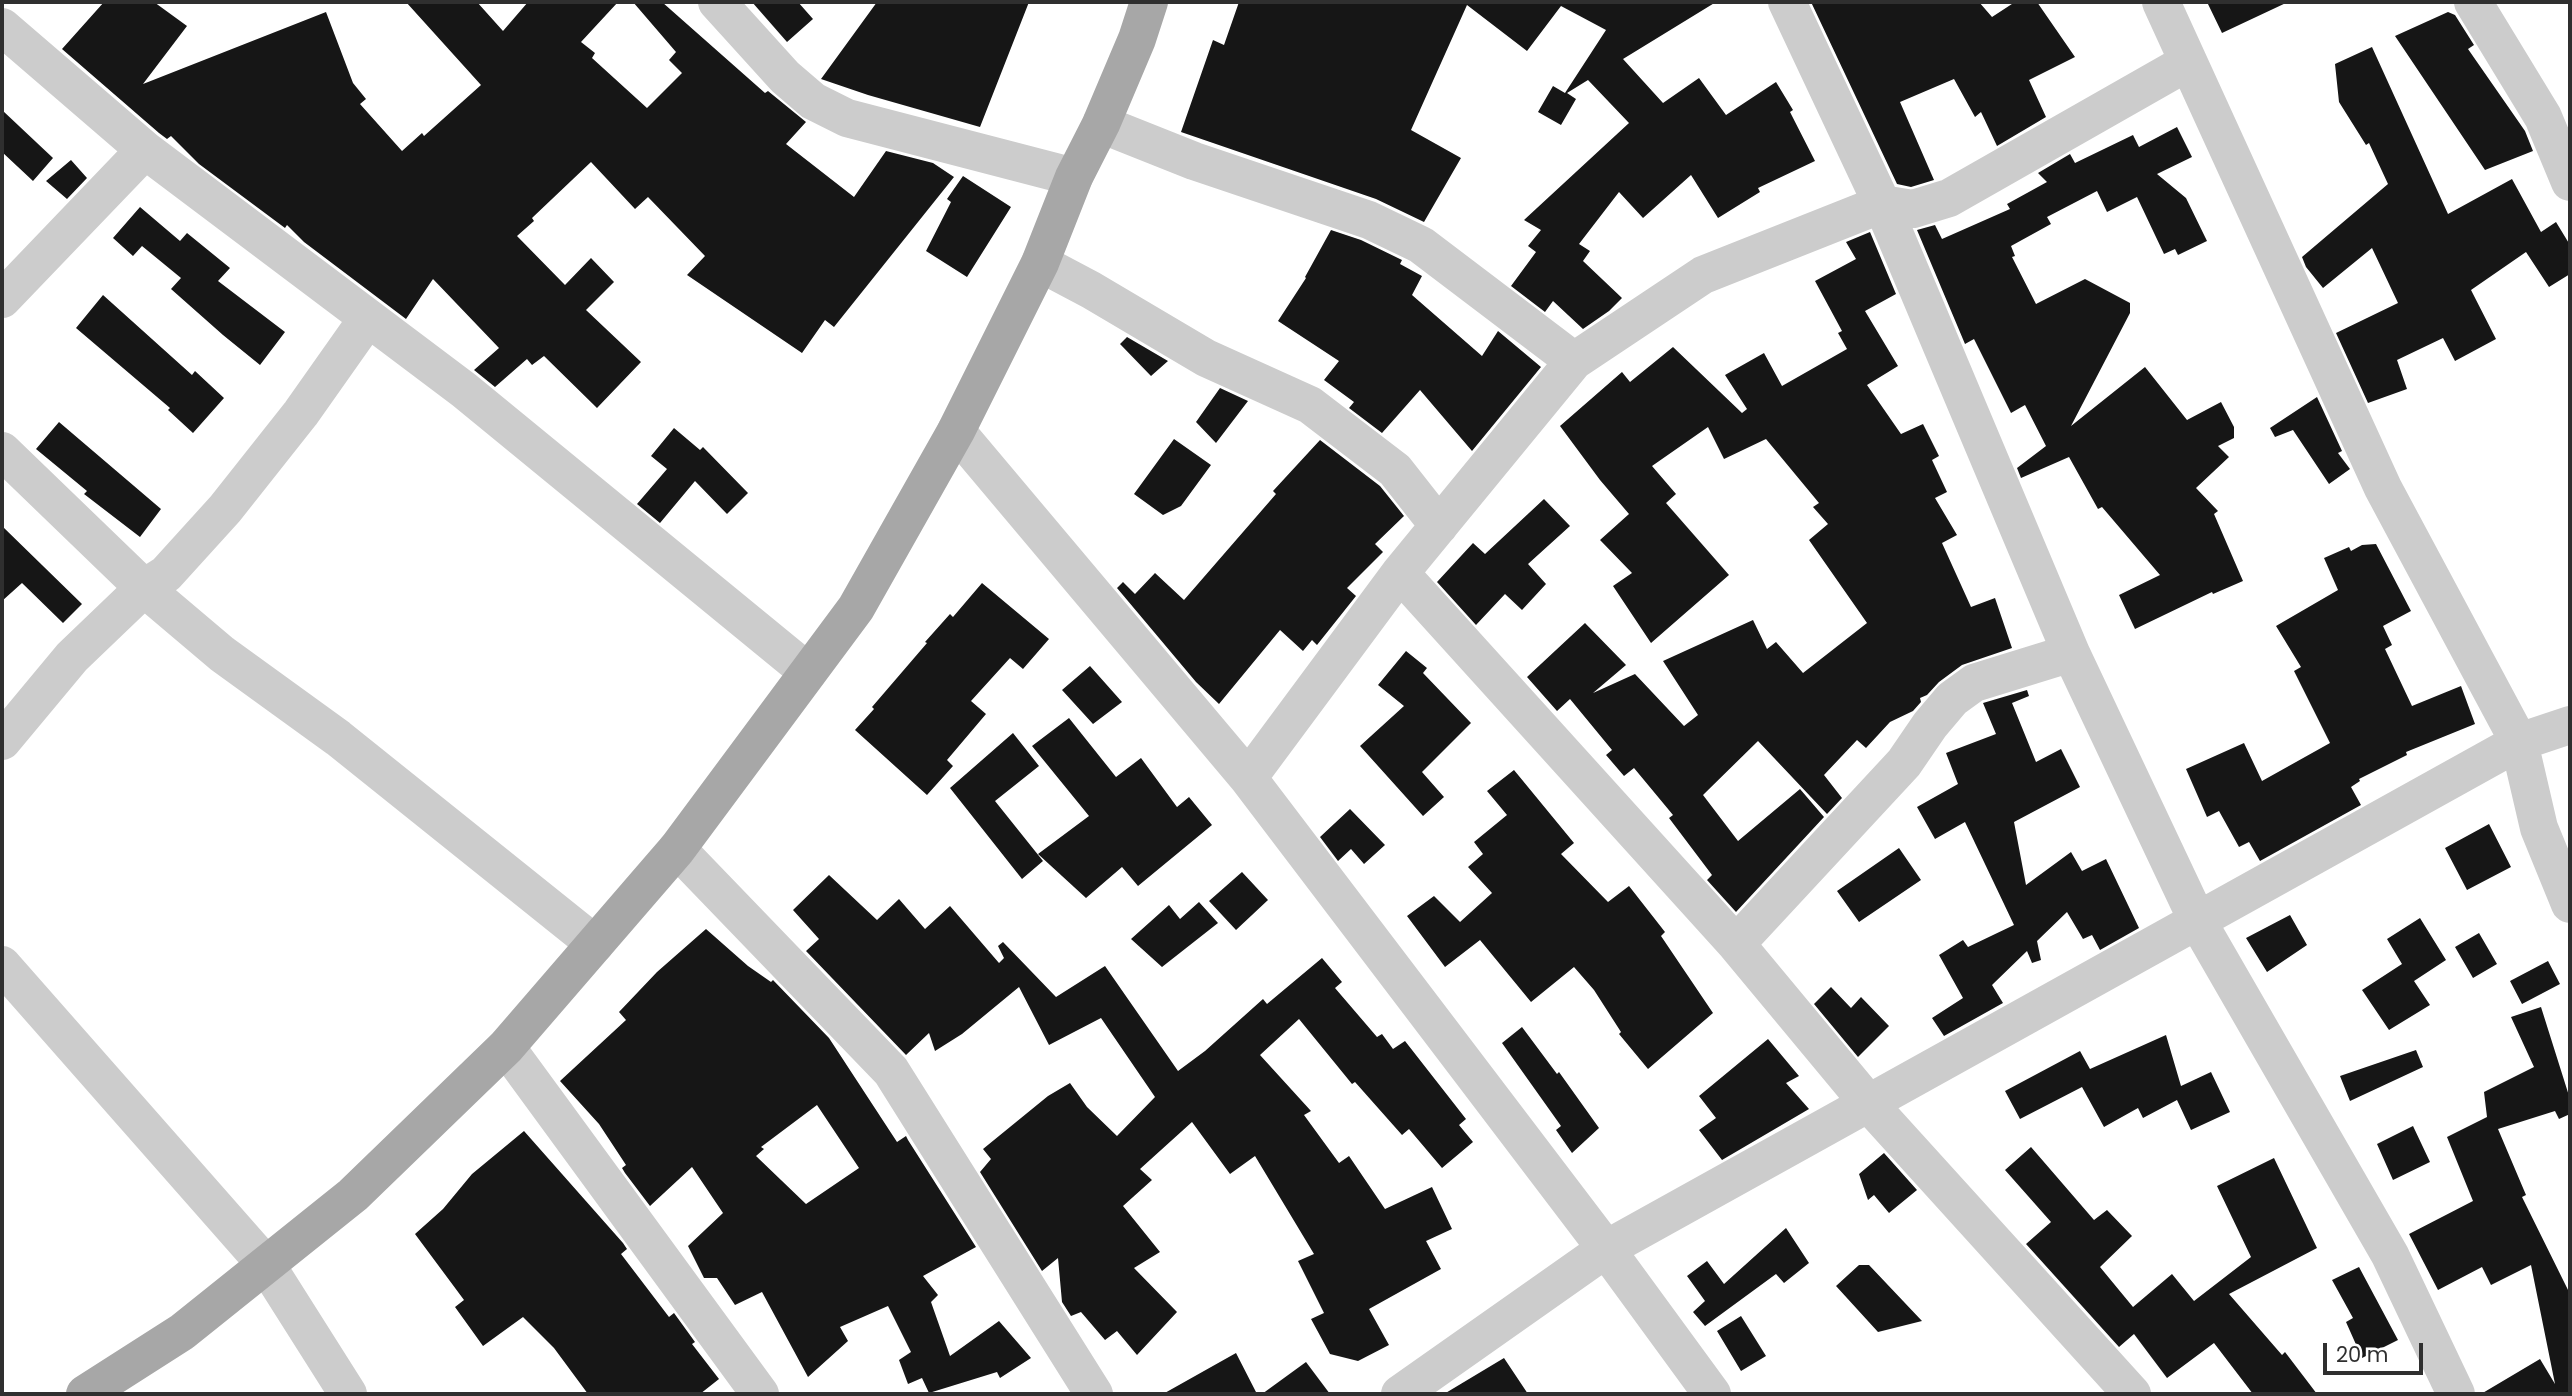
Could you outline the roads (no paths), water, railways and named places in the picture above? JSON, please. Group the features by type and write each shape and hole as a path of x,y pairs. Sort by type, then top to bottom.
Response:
{"main road":[{"path":"85,1394 182,1332 353,1195 506,1047 677,849 856,608 956,431 1040,263 1074,177 1101,124 1137,39 1149,2"}],"street":[{"path":"718,2 785,77 813,101 846,118 1074,177"},
{"path":"1787,2 1882,204 2071,653 2198,922 2390,1255 2456,1394"},
{"path":"2161,2 2383,488 2519,742 2539,828 2570,904"},
{"path":"2473,2 2543,117 2570,182"},
{"path":"2,27 145,150 464,390 808,672"},
{"path":"1248,778 1400,573 1574,361 1703,275 1882,204 1913,209 1949,198 2188,62"},
{"path":"1101,124 1194,160 1369,220 1421,245 1574,361"},
{"path":"2,299 145,150"},
{"path":"1040,263 1206,358 1310,405 1395,470 1439,526"},
{"path":"2,741 72,657 145,588 166,574 225,509 301,413 368,318"},
{"path":"956,431 1248,778 1712,1394"},
{"path":"2,451 145,588 222,654 338,738 595,944"},
{"path":"1400,573 1736,944 1869,1104 2132,1394"},
{"path":"1736,944 1904,763 1952,699 1974,683 2071,653"},
{"path":"1400,1394 1606,1250 2519,742 2570,725"},
{"path":"677,849 891,1071 1094,1394"},
{"path":"2,965 267,1266 348,1394"},
{"path":"506,1047 760,1394"}]}
